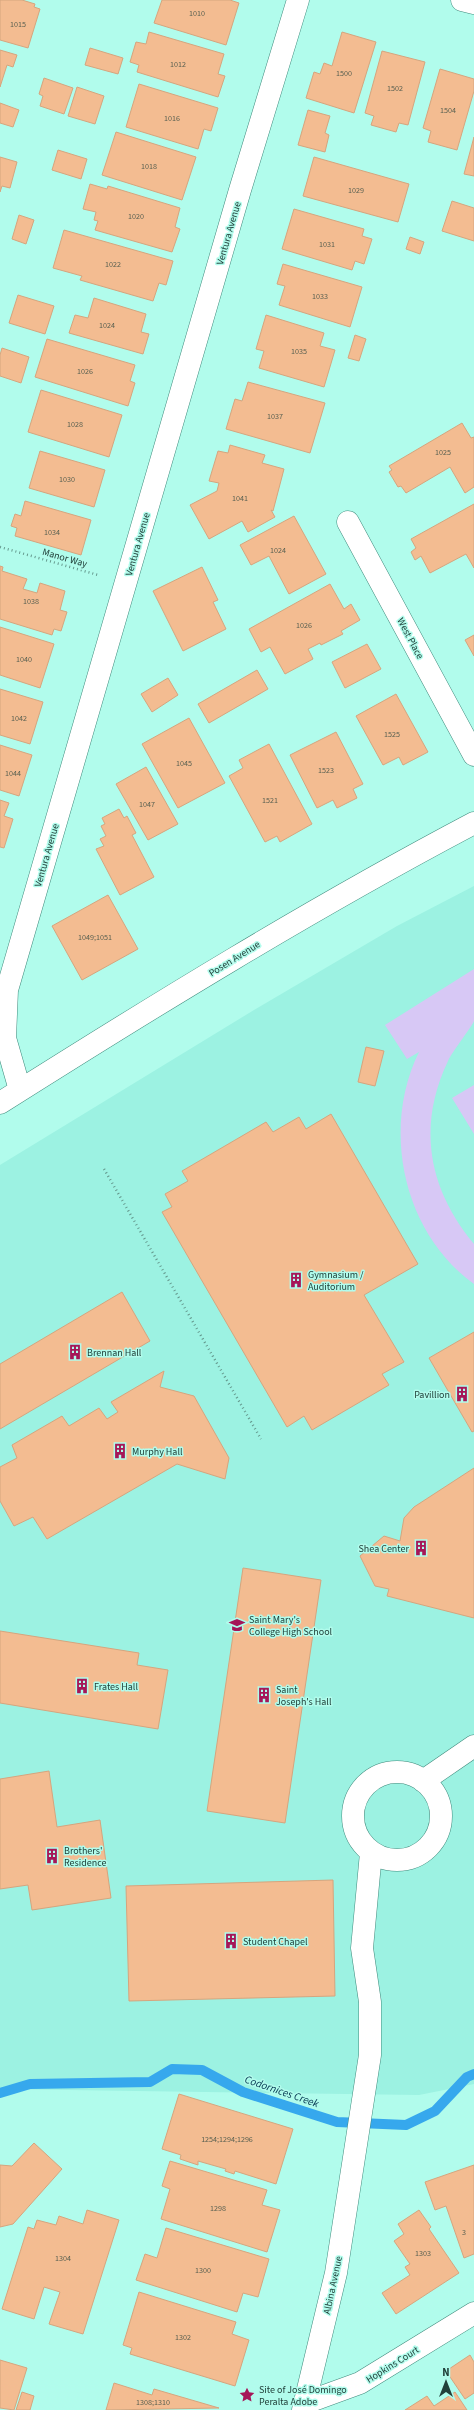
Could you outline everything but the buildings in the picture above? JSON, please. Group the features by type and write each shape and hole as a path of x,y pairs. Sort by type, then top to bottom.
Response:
{"street":[{"name":"Ventura Avenue","path":"20,1090 5,1038 7,990 240,190 298,0"},
{"path":"462,0 474,3"},
{"name":"West Place","path":"348,522 474,755"},
{"name":"Posen Avenue","path":"0,1103 264,940 383,871 474,824"},
{"path":"423,1781 474,1746"},
{"path":"397,1772 411,1774 423,1781 434,1792 440,1806 441,1821 437,1835 428,1848 415,1856 400,1860 385,1859 371,1853 361,1843 355,1830 352,1816 354,1803 361,1790 370,1780 383,1774 397,1772"},
{"name":"Albina Avenue","path":"304,2406 336,2273 356,2158 370,2055 370,2002 362,1948 371,1853"},
{"name":"Hopkins Court","path":"304,2406 360,2383 474,2313"}],"path":[{"name":"Manor Way","path":"0,547 126,583"},
{"path":"104,1169 261,1439"}],"shaded area":[{"name":"Saint Mary's College High School","path":"474,886 474,2084 419,2095 0,2089 0,1165 254,1010 397,926"},
{"path":"474,969 474,1021 450,1057 438,1085 430,1133 432,1156 437,1179 446,1201 458,1223 474,1244 474,1284 450,1263 430,1237 415,1208 406,1178 401,1146 402,1114 408,1082 419,1052 407,1059 385,1025"},
{"path":"474,1085 474,1134 452,1098"}],"waterway":[{"name":"Codornices Creek","path":"0,2093 30,2084 150,2082 172,2069 202,2070 243,2092 337,2122 406,2125 435,2111 467,2077 474,2074"}],"place":[{"name":"Gymnasium / Auditorium","path":"296,1280"},
{"name":"Brennan Hall","path":"75,1352"},
{"name":"Pavillion","path":"462,1394"},
{"name":"Murphy Hall","path":"120,1451"},
{"name":"Shea Center","path":"421,1548"},
{"name":"Saint Mary's College High School","path":"237,1625"},
{"name":"Frates Hall","path":"82,1686"},
{"name":"Saint Joseph's Hall","path":"264,1695"},
{"name":"Brothers' Residence","path":"52,1856"},
{"name":"Student Chapel","path":"231,1941"},
{"name":"Site of José Domingo Peralta Adobe","path":"247,2395"}]}
